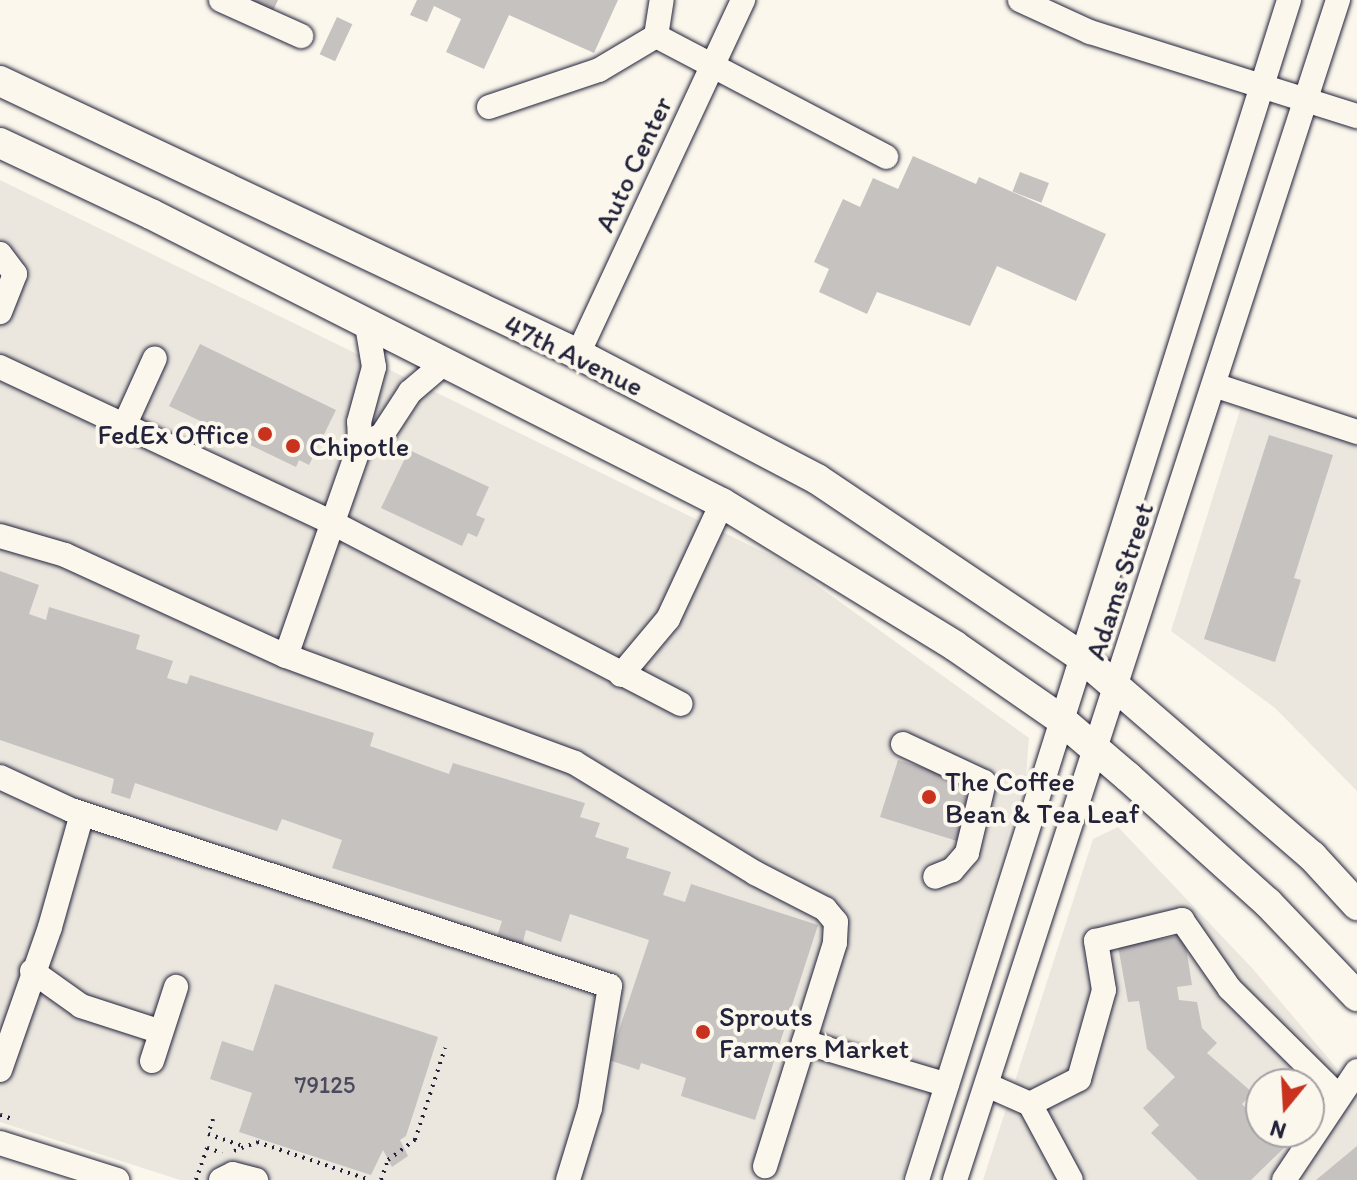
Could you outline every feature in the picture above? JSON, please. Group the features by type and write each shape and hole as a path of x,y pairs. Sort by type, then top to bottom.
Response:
{"main road":[{"name":"47th Avenue","path":"0,81 578,354 817,479 1079,655 1312,856 1357,905"},
{"path":"0,143 722,503 955,646 1059,718 1095,749 1268,903 1357,996"}],"street":[{"path":"221,0 301,36"},
{"path":"489,107 599,70 656,36 662,0"},
{"name":"Auto Center","path":"578,354 743,0"},
{"path":"1020,0 1090,32 1357,116"},
{"name":"Adams Street","path":"917,1180 1059,718 1289,0"},
{"name":"Adams Street","path":"955,1180 1338,0"},
{"path":"656,36 886,157"},
{"path":"0,254 15,274 6,302"},
{"path":"286,656 360,445 359,422 374,367 367,325"},
{"path":"125,424 155,358"},
{"path":"360,445 382,435 410,392 443,364"},
{"path":"0,367 331,522 680,704"},
{"path":"1214,385 1357,432"},
{"path":"621,675 668,619 722,503"},
{"path":"0,536 65,555 286,656 575,763 755,873 825,909 837,933 765,1166"},
{"path":"903,744 984,782 967,853 952,870 935,877"},
{"path":"0,777 82,814 610,986 590,1108 568,1180"},
{"path":"0,1070 82,814"},
{"path":"1030,1104 1079,1079 1104,990 1096,941 1182,920 1230,989 1339,1097"},
{"path":"33,967 81,1006 161,1032"},
{"path":"152,1061 176,987"},
{"path":"804,1042 947,1085"},
{"path":"1284,1180 1357,1071"},
{"path":"987,1085 1030,1104 1071,1180"},
{"path":"0,1143 117,1180"},
{"path":"221,1180 233,1174 256,1180"}],"path":[{"path":"381,1180 388,1160 415,1140 445,1048"},
{"path":"0,1115 12,1119"},
{"path":"213,1119 208,1134 245,1147"},
{"path":"196,1180 207,1148 226,1154 257,1142 370,1180"},
{"path":"392,1145 396,1154"}],"shaded area":[{"path":"0,180 786,563 1029,738 1026,776 902,1180 180,1180 0,1122"},
{"path":"1247,388 1357,424 1357,791 1275,708 1171,631"},
{"path":"1118,827 1252,968 1357,1092 1357,1180 983,1180 1093,839"}],"building":[{"path":"248,0 278,0 273,11"},
{"path":"417,0 618,0 594,53 509,15 484,69 446,52 461,19 434,6 427,22 410,15"},
{"path":"337,17 352,24 335,61 320,54"},
{"path":"913,156 976,184 979,177 1106,234 1076,301 997,266 970,326 877,292 867,314 819,292 829,269 814,262 843,199 860,207 873,178 898,189"},
{"path":"1020,172 1049,183 1041,203 1012,192"},
{"path":"200,344 336,410 309,465 299,460 296,467 169,406"},
{"path":"1269,435 1333,455 1294,578 1301,580 1275,662 1204,639"},
{"path":"409,450 489,487 476,515 485,519 477,537 468,533 462,546 381,508"},
{"path":"0,571 39,585 29,614 46,620 49,607 140,635 136,649 173,661 167,678 187,684 190,675 374,733 370,746 449,774 453,763 585,803 580,817 600,823 595,837 629,848 626,858 671,872 663,895 685,902 691,884 818,925 755,1120 681,1096 686,1078 641,1063 639,1070 609,1060 649,940 570,914 561,942 526,930 522,946 497,937 502,921 332,868 342,840 282,819 277,831 135,783 130,799 111,793 114,779 0,740"},
{"name":"The Coffee Bean & Tea Leaf","path":"957,759 981,767 957,841 880,817 898,760 951,776"},
{"path":"1184,935 1192,985 1177,987 1179,1000 1197,1002 1202,1028 1217,1043 1207,1053 1245,1086 1245,1101 1242,1104 1245,1107 1245,1148 1284,1148 1251,1180 1198,1180 1151,1133 1159,1125 1143,1108 1175,1077 1147,1049 1139,1001 1128,1002 1118,946"},
{"path":"275,984 438,1037 406,1136 400,1140 408,1156 392,1167 383,1150 371,1175 239,1132 252,1093 210,1079 222,1041 253,1051"},
{"path":"1357,1146 1357,1180 1316,1180"}],"place":[{"name":"FedEx Office","path":"265,434"},
{"name":"Chipotle","path":"293,446"},
{"name":"The Coffee Bean & Tea Leaf","path":"929,797"},
{"name":"Sprouts Farmers Market","path":"703,1032"}]}
